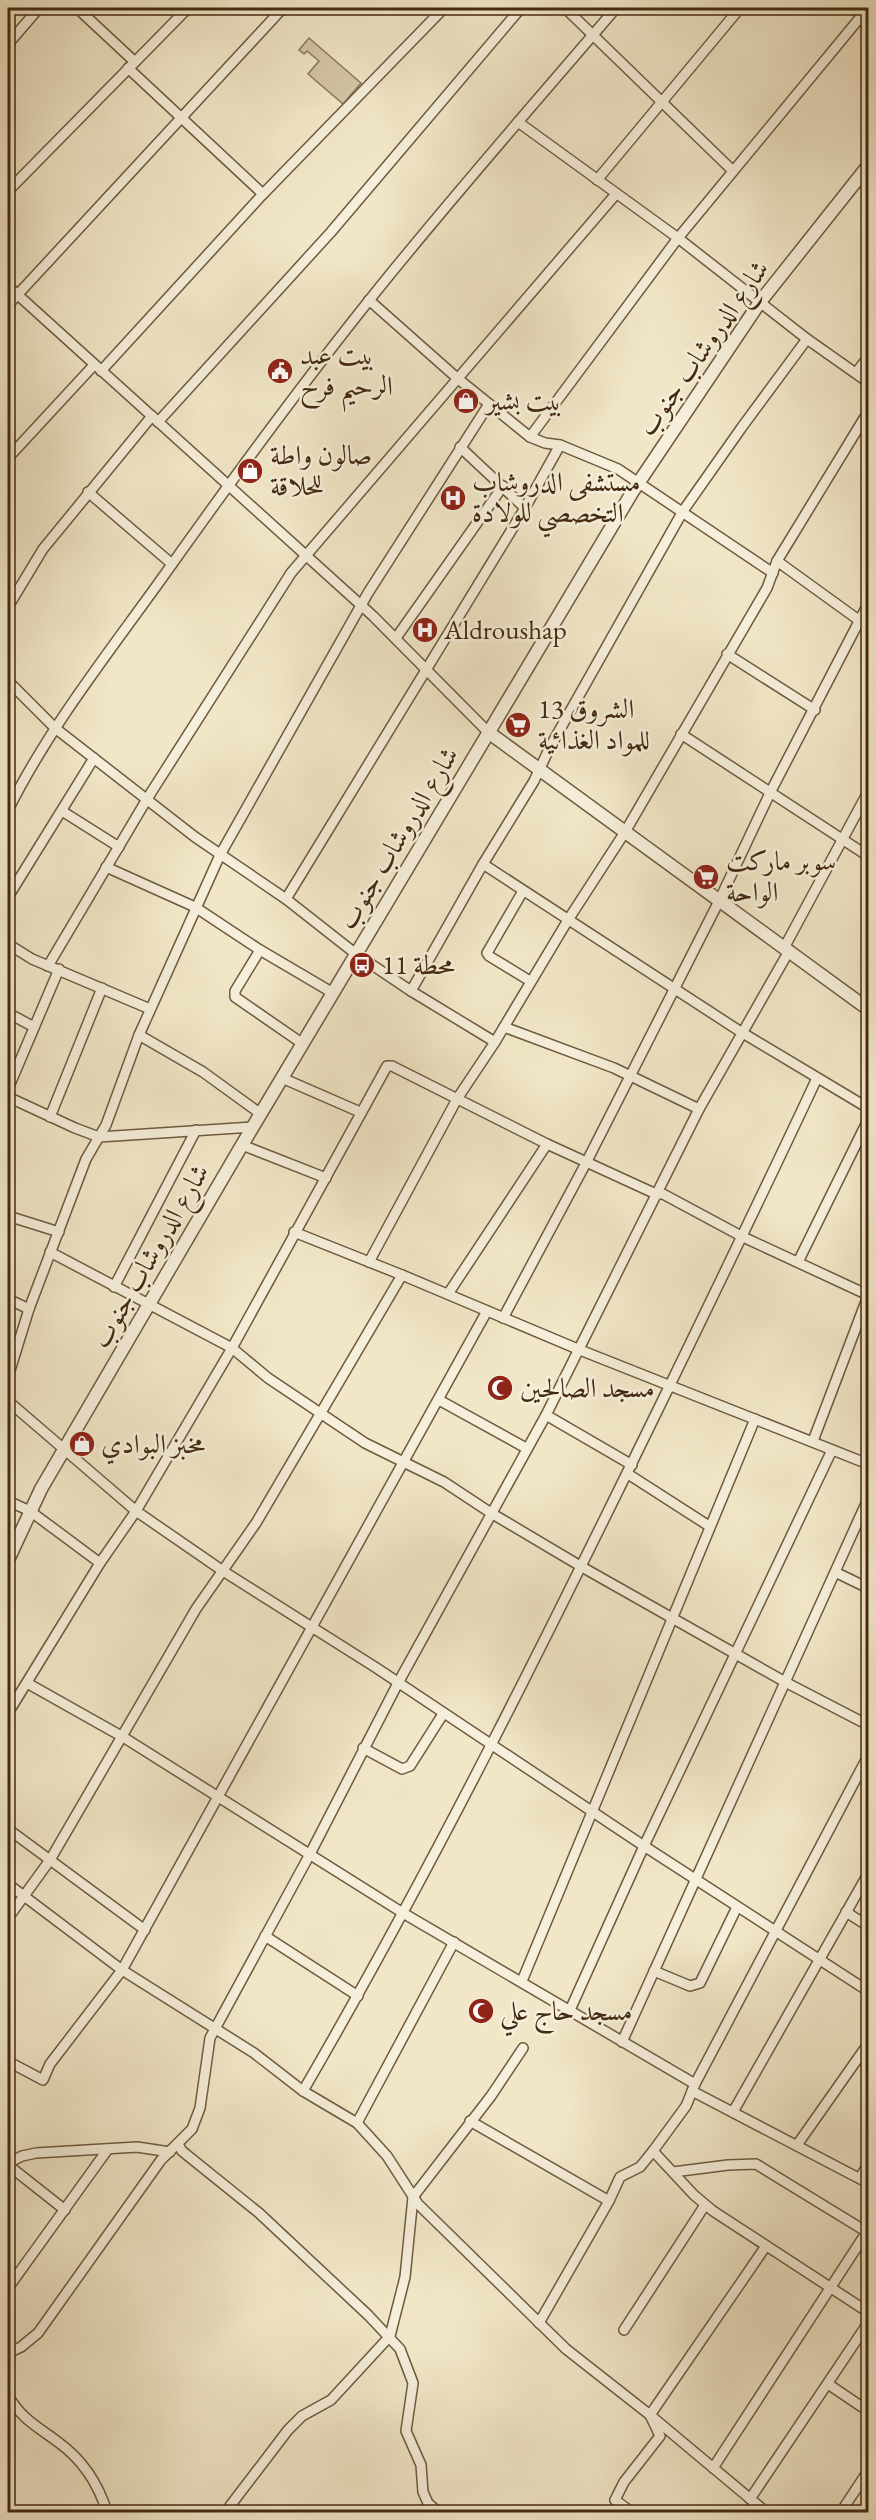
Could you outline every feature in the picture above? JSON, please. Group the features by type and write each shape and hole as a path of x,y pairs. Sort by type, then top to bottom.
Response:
{"street":[{"path":"8,44 39,8"},
{"path":"77,8 181,120 263,194"},
{"path":"8,191 188,8"},
{"path":"8,305 283,8"},
{"path":"8,458 98,368 444,8"},
{"path":"8,607 28,570 88,492 331,232 520,8"},
{"path":"565,8 733,171"},
{"path":"8,810 24,778 55,728 228,486 369,300 616,8"},
{"path":"597,180 740,8"},
{"path":"530,437 678,238 868,8"},
{"path":"518,122 678,238 807,339 868,382"},
{"name":"شارع الدروشاب جنوب","path":"8,1560 30,1511 64,1449 150,1306 242,1145 639,482 760,302 868,166"},
{"path":"48,966 147,799 278,591 616,194"},
{"path":"8,286 361,605 488,732 868,1009"},
{"path":"369,300 530,437 545,443 560,445 618,469 773,573"},
{"path":"411,991 540,769 550,747 683,511 807,339"},
{"path":"856,374 868,357"},
{"path":"8,1377 29,1308 86,1160 106,1125 139,1035 220,855 361,605 489,404"},
{"path":"369,1262 457,1099 495,1042 530,981 625,832 767,588 777,561 868,412"},
{"path":"286,899 525,508 560,445"},
{"path":"460,447 525,508"},
{"path":"396,638 503,486"},
{"path":"88,492 172,564"},
{"path":"777,561 860,621"},
{"path":"503,1318 586,1162 719,901 771,791 868,604"},
{"path":"728,654 814,710"},
{"path":"8,681 55,728 220,855 286,899 356,954 411,991 495,1042"},
{"path":"681,734 868,856"},
{"path":"8,897 94,758"},
{"path":"8,2353 21,2348 38,2333 152,2171 195,2123 200,2108 208,2043 214,2030 310,1854 398,1683 546,1415 699,1109 868,792"},
{"path":"62,811 119,846"},
{"path":"483,864 673,989 868,1108"},
{"path":"106,867 195,907 260,950 333,993"},
{"path":"523,891 487,953 489,957 530,981"},
{"path":"8,944 48,966 150,1009"},
{"path":"260,950 235,991 235,997 303,1044"},
{"path":"8,1089 59,969"},
{"path":"50,1117 102,988"},
{"path":"8,1013 34,1027"},
{"path":"504,1027 629,1075 699,1109"},
{"path":"139,1035 203,1071 261,1114"},
{"path":"8,1713 100,1563 135,1511 232,1348 387,1066 392,1066 547,1144 656,1194 663,1194 743,1237 868,1296 813,1441"},
{"path":"282,1078 360,1112"},
{"path":"303,2091 358,1996 492,1746 743,1237 817,1078"},
{"path":"8,1097 99,1137 254,1127"},
{"path":"798,1262 868,1120"},
{"path":"114,1287 196,1130"},
{"path":"448,1294 547,1144"},
{"path":"242,1145 326,1178"},
{"path":"8,1216 59,1232"},
{"path":"294,1232 580,1350 868,1464"},
{"path":"50,1252 232,1348 268,1378 319,1414 403,1463 444,1482 582,1567 735,1654 868,1725"},
{"path":"8,1918 50,1860 196,1609 256,1523 402,1275"},
{"path":"8,1299 29,1308"},
{"path":"8,2065 11,2063 43,2080 50,2064 122,1970 487,1311"},
{"path":"8,1401 135,1511 223,1571 311,1626 868,1991"},
{"path":"439,1401 526,1448"},
{"path":"546,1415 630,1469 709,1526"},
{"path":"522,1981 593,1812 671,1616 755,1419"},
{"path":"570,2010 644,1846 832,1450"},
{"path":"622,2042 787,1683 868,1499"},
{"path":"8,1501 30,1511 100,1563"},
{"path":"837,1572 868,1588"},
{"path":"27,1683 123,1737 403,1913 522,1981 733,2112 864,2181 868,2164"},
{"path":"363,1748 402,1769 406,1768 410,1766 443,1714"},
{"path":"539,2323 609,2201 620,2177 640,2167 686,2106 693,2087 774,1931 868,1756"},
{"path":"8,1829 145,1930"},
{"path":"733,2112 868,1874"},
{"path":"8,1884 122,1970 214,2030 254,2053 303,2091 357,2122 387,2156 413,2197 539,2323 578,2360 650,2415 766,2512"},
{"path":"654,1971 690,1986 700,1983 737,1907"},
{"path":"846,1912 868,1926"},
{"path":"265,1936 358,1996"},
{"path":"357,2122 454,1942"},
{"path":"797,2145 868,2044"},
{"path":"230,2512 230,2506 288,2430 302,2416 331,2400 390,2336 405,2277 413,2197 483,2106 523,2048"},
{"path":"470,2121 609,2201"},
{"path":"178,2144 190,2157 259,2213 390,2336 405,2360 413,2383 406,2431 421,2465 423,2492 428,2503 438,2512"},
{"path":"65,2210 8,2164 36,2153 137,2147 170,2152"},
{"path":"8,2288 108,2149"},
{"path":"653,2151 705,2205 868,2312"},
{"path":"672,2172 728,2164 756,2164 868,2231 713,2468"},
{"path":"624,2330 705,2205"},
{"path":"650,2415 766,2246"},
{"path":"750,2499 868,2323"},
{"path":"828,2384 868,2411"},
{"path":"8,2395 23,2417 75,2456 90,2474 107,2512"},
{"path":"623,2512 626,2508 615,2500 624,2482 660,2436 650,2415"},
{"path":"843,2512 868,2471"}],"shaded area":[{"path":"309,38 361,83 343,104 308,74 319,61 307,51 304,54 299,50"}],"place":[{"name":"بيت عبد الرحيم فرح","path":"280,371"},
{"name":"بيت بشير","path":"466,401"},
{"name":"صالون واطة للحلاقة","path":"250,471"},
{"name":"مستشفى الدروشاب التخصصي للولادة","path":"453,498"},
{"name":"Aldroushap","path":"425,630"},
{"name":"الشروق 13 للمواد الغذائية","path":"518,725"},
{"name":"سوبر ماركت الواحة","path":"706,877"},
{"name":"محطة 11","path":"362,965"},
{"name":"مسجد الصالحين","path":"500,1388"},
{"name":"مخبز البوادي","path":"82,1444"},
{"name":"مسجد حاج علي","path":"481,2011"}]}
